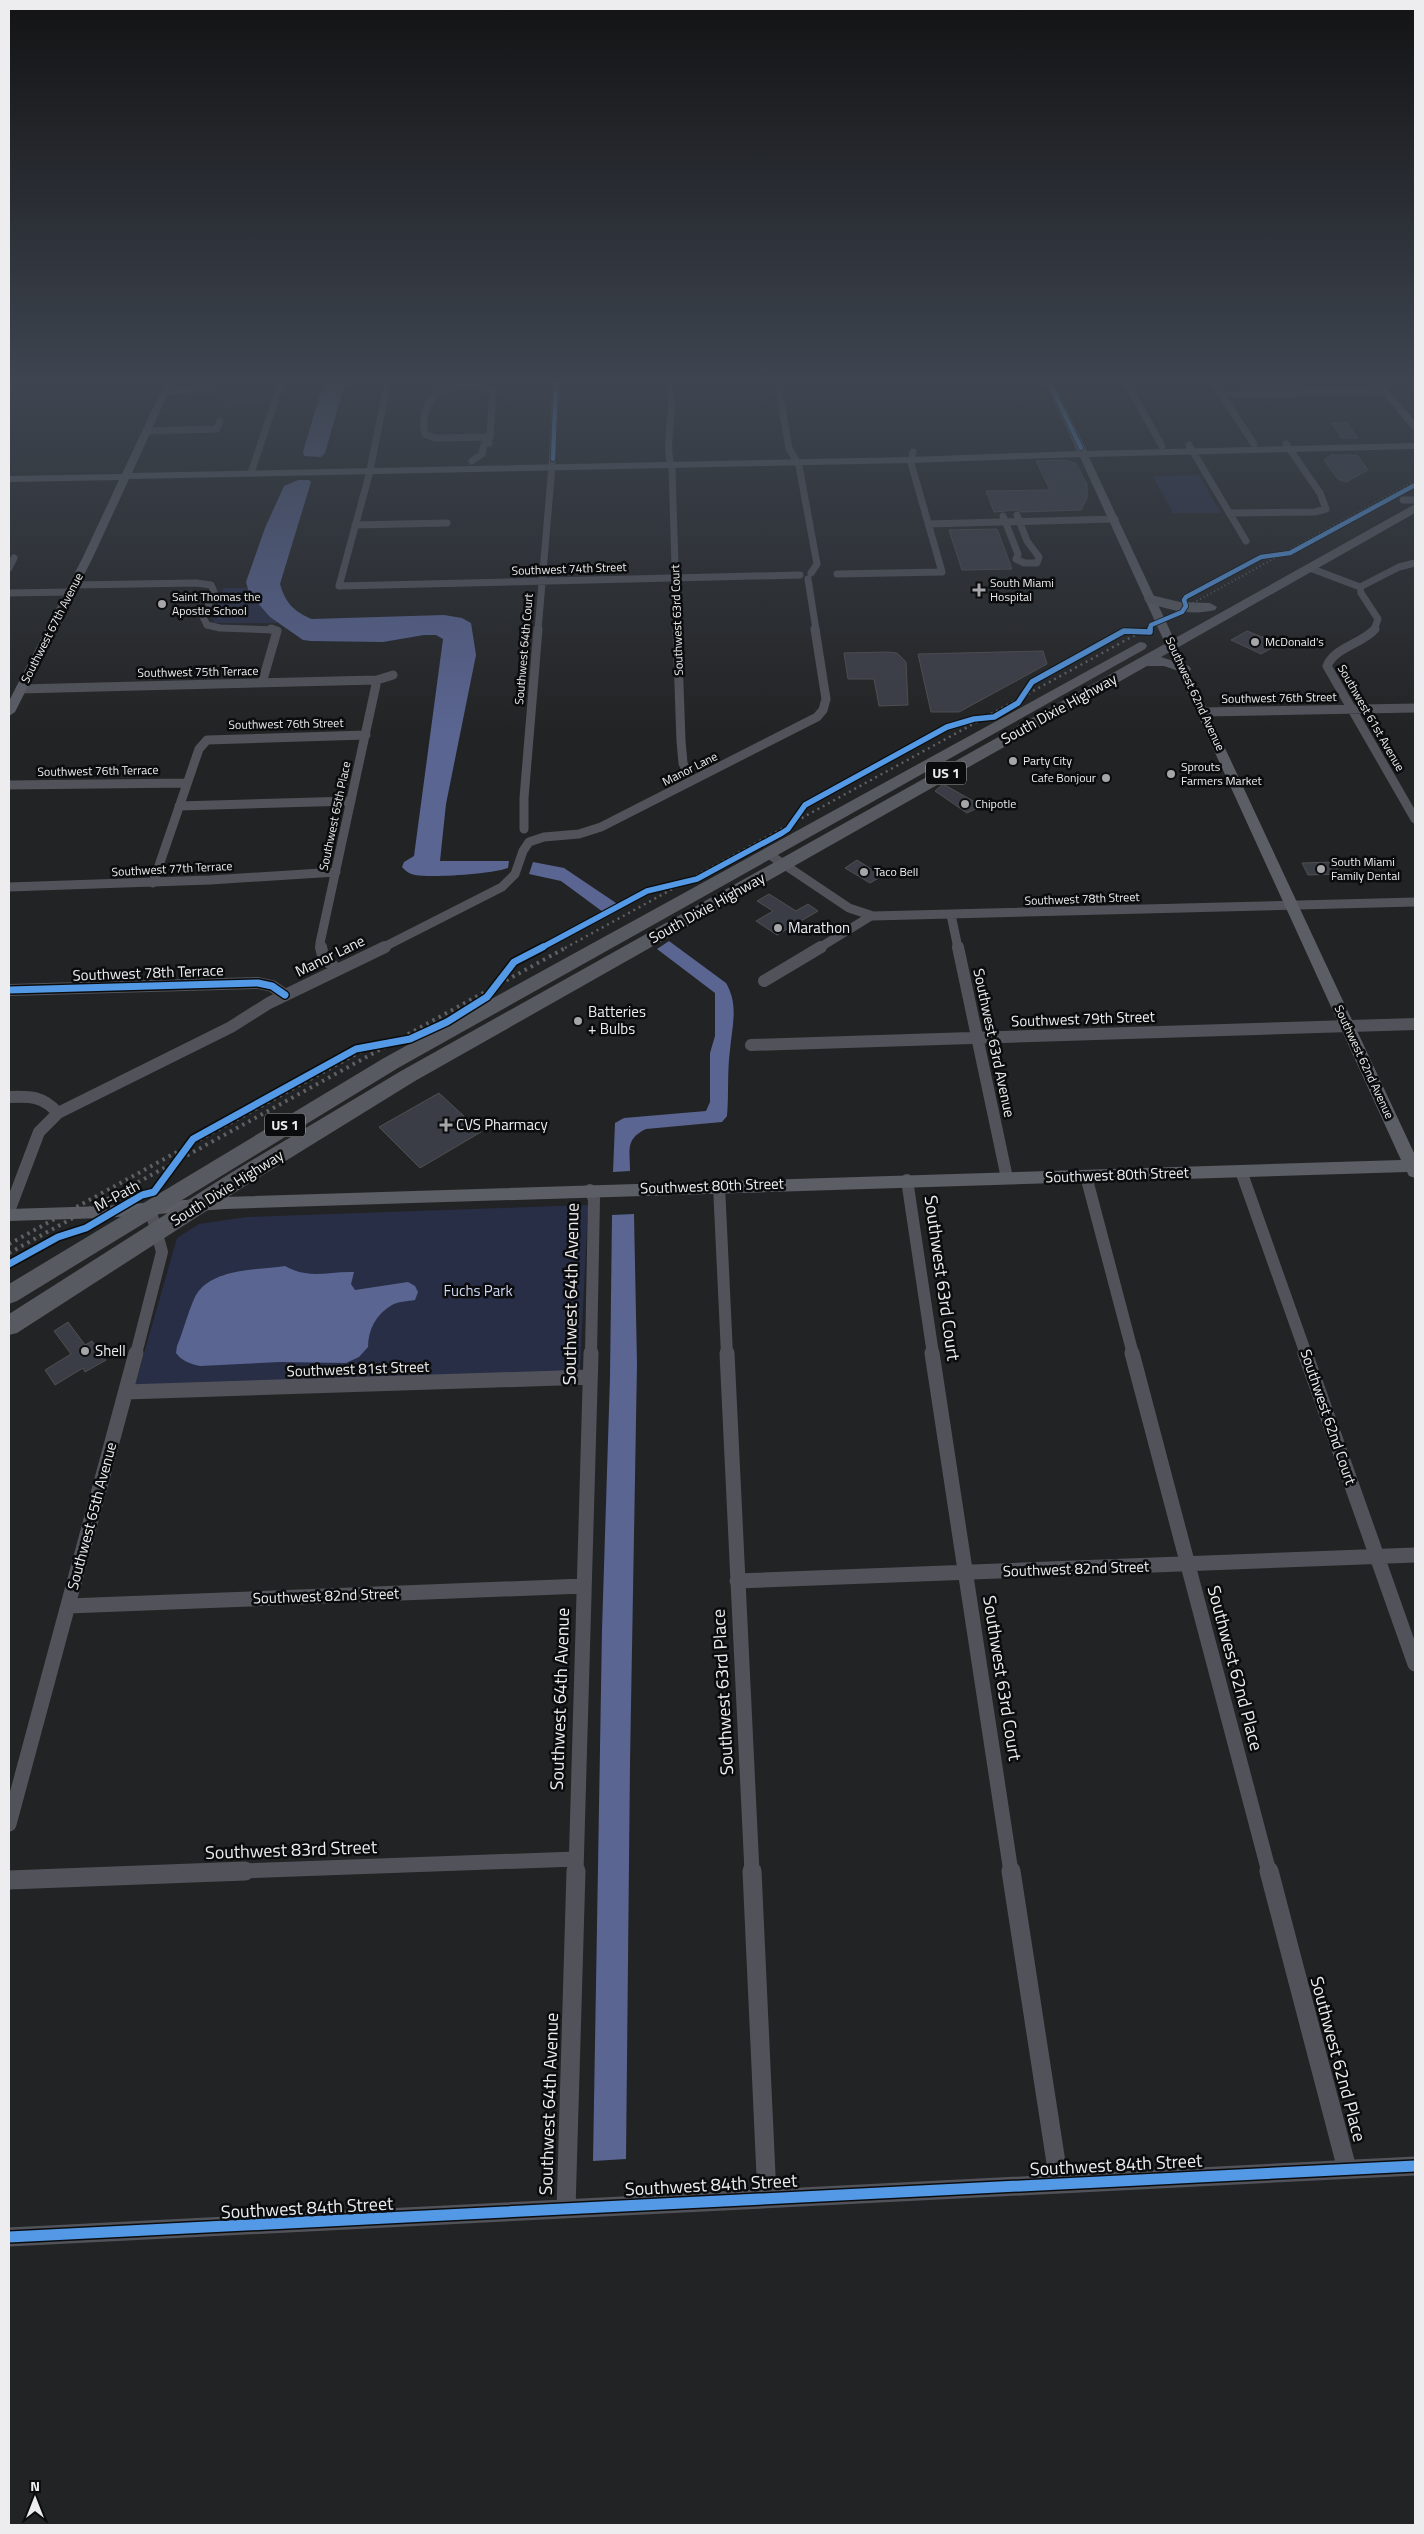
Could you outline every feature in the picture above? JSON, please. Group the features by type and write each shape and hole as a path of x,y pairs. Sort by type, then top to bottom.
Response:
{"highway":[{"path":"1265,576 1411,498"},
{"name":"South Dixie Highway","path":"9,1295 354,1084 554,974 767,853 1169,638 1310,568 1415,508"},
{"path":"1281,568 1310,568 1307,559 1309,552"},
{"name":"South Dixie Highway","path":"9,1326 200,1204 376,1095 1145,661 1169,638 1210,607 1226,598"},
{"path":"1151,599 1169,606 1185,609 1210,607"},
{"path":"1145,661 1166,662 1184,669"},
{"path":"501,1024 501,1016 504,1009 546,985 554,974"}],"main road":[{"name":"Southwest 67th Avenue","path":"10,706 72,589 115,498"},
{"name":"Southwest 62nd Avenue","path":"1105,498 1414,1168"},
{"name":"Southwest 80th Street","path":"9,1213 590,1190 1241,1171 1414,1168"}],"street":[{"path":"362,498 355,525 447,523"},
{"name":"Southwest 64th Court","path":"524,830 524,798 549,498"},
{"name":"Southwest 63rd Court","path":"673,498 681,748 687,772"},
{"path":"806,498 817,562 817,568 806,576"},
{"path":"837,574 942,572 922,498"},
{"path":"1220,498 1246,541"},
{"path":"1229,513 1322,511 1326,508 1322,498"},
{"path":"927,520 1113,516"},
{"path":"1004,519 1018,554 1015,557 1017,560 1029,564 1039,560 1027,542 1018,518"},
{"name":"Southwest 74th Street","path":"355,525 339,586 675,577 806,576"},
{"path":"9,568 14,558"},
{"path":"1310,568 1360,588 1399,567 1415,563"},
{"name":"Manor Lane","path":"58,1113 231,1026 284,995 502,887 516,875 524,848 532,840 580,834 606,825 814,719 823,710 826,697 806,576"},
{"path":"9,594 102,585 196,583 212,586 214,594 203,617 207,625 220,628 264,628 276,630 277,636 262,683"},
{"name":"Southwest 61st Avenue","path":"1360,588 1361,593 1376,614 1377,626 1367,636 1326,663 1415,819"},
{"path":"377,680 394,675"},
{"name":"Southwest 75th Terrace","path":"20,689 377,680"},
{"name":"Southwest 65th Place","path":"336,969 323,956 320,947 377,680"},
{"name":"Southwest 76th Street","path":"1203,712 1415,708"},
{"name":"Southwest 76th Street","path":"187,783 199,749 207,740 366,735"},
{"path":"153,883 187,783"},
{"name":"Southwest 76th Terrace","path":"9,785 187,783"},
{"path":"180,806 351,801"},
{"name":"Southwest 78th Street","path":"767,853 849,908 871,916 1415,902"},
{"name":"Southwest 77th Terrace","path":"9,887 153,883 336,872"},
{"name":"Southwest 63rd Avenue","path":"951,915 1007,1178"},
{"path":"764,981 871,916"},
{"name":"Southwest 78th Terrace","path":"9,990 258,982 272,986 284,995"},
{"name":"Southwest 79th Street","path":"751,1045 1415,1024"},
{"path":"9,1097 42,1097 58,1113 39,1132 9,1213"},
{"name":"Southwest 62nd Court","path":"1241,1171 1415,1664"},
{"name":"Southwest 62nd Place","path":"1086,1176 1347,2169"},
{"name":"Southwest 63rd Court","path":"908,1180 965,1573 1059,2182"},
{"name":"Southwest 63rd Place","path":"719,1186 767,2196"},
{"name":"Southwest 64th Avenue","path":"566,2209 590,1377 594,1205 590,1190"},
{"name":"Southwest 65th Avenue","path":"9,1824 159,1269 162,1252 150,1208"},
{"name":"Southwest 81st Street","path":"126,1392 590,1377"},
{"name":"Southwest 82nd Street","path":"737,1581 1415,1555"},
{"name":"Southwest 82nd Street","path":"68,1606 584,1586"},
{"name":"Southwest 83rd Street","path":"9,1880 576,1859"},
{"name":"Southwest 84th Street","path":"9,2237 566,2209 767,2196 1415,2166"}],"green space":[{"path":"1165,498 1212,498 1221,513 1173,513"},
{"path":"223,588 247,588 270,617 278,623 214,623 213,615"},
{"name":"Fuchs Park","path":"588,1205 580,1371 135,1385 177,1238 199,1224 246,1217"}],"shaded area":[{"path":"278,498 306,498 280,584 291,606 312,619 444,615 462,618 471,623 476,655 446,804 440,861 509,861 508,868 476,874 423,876 413,875 402,867 404,862 414,856 443,639 436,635 424,635 383,642 303,640 270,617 249,593 246,582 265,528"},
{"path":"533,862 564,868 619,905 603,912 561,881 529,874"},
{"path":"669,941 726,983 730,991 734,1016 729,1058 727,1116 722,1122 646,1129 635,1137 630,1146 630,1171 613,1172 615,1123 624,1118 706,1111 710,1102 710,1053 715,1036 715,993 657,949"},
{"path":"634,1214 637,1364 626,2159 593,2161 602,1630 610,1377 612,1215"},
{"path":"285,1266 311,1274 354,1272 351,1284 355,1290 408,1282 415,1286 418,1292 415,1300 394,1304 386,1309 377,1318 371,1329 368,1347 359,1357 346,1363 280,1362 200,1366 186,1362 176,1353 193,1302 198,1292 206,1284 227,1274"}],"building":[{"path":"989,498 1087,498 1081,510 994,512"},
{"path":"997,529 1012,569 962,570 949,530"},
{"name":"McDonald's","path":"1247,631 1275,642 1273,643 1277,645 1261,654 1231,640"},
{"path":"1043,651 1047,664 959,712 931,712 918,654"},
{"path":"844,653 897,653 906,662 908,705 879,706 874,679 848,679"},
{"name":"Chipotle","path":"943,784 982,806 967,813 935,791"},
{"name":"Taco Bell","path":"857,860 882,876 870,883 845,868"},
{"name":"South Miami Family Dental","path":"1333,862 1340,874 1308,875 1302,863"},
{"path":"769,894 796,911 808,904 818,911 777,935 756,921 773,911 757,901"},
{"name":"CVS Pharmacy","path":"439,1093 481,1132 420,1168 379,1127"},
{"name":"Shell","path":"68,1322 85,1345 92,1341 106,1360 85,1372 83,1368 55,1385 45,1370 71,1354 54,1331"}],"railway":[{"path":"1144,630 1384,498"},
{"path":"565,948 1146,629"},
{"path":"9,1253 567,947"},
{"path":"9,1244 365,1049"}],"cycle path":[{"name":"M-Path","path":"9,1264 58,1237 86,1228 142,1195 154,1192 162,1184 186,1146 193,1139 356,1049 410,1039 438,1027 482,1001 514,962 647,891 697,879 788,829 805,805 947,727 974,719 994,717 1018,703 1032,682 1124,631 1150,632 1151,625 1182,612 1186,606 1184,600 1186,597 1261,557 1290,553 1391,498"},
{"path":"9,990 258,983 272,986 285,995"},
{"path":"9,2237 506,2213 767,2197 1415,2166"}],"place":[{"name":"South Miami Hospital","path":"979,590"},
{"name":"Saint Thomas the Apostle School","path":"162,604"},
{"name":"McDonald's","path":"1255,642"},
{"name":"Party City","path":"1013,761"},
{"name":"Sprouts Farmers Market","path":"1171,774"},
{"name":"Cafe Bonjour","path":"1106,778"},
{"name":"Chipotle","path":"965,804"},
{"name":"South Miami Family Dental","path":"1321,869"},
{"name":"Taco Bell","path":"864,872"},
{"name":"Marathon","path":"778,928"},
{"name":"Batteries + Bulbs","path":"578,1021"},
{"name":"CVS Pharmacy","path":"446,1125"},
{"name":"Shell","path":"85,1351"}]}
